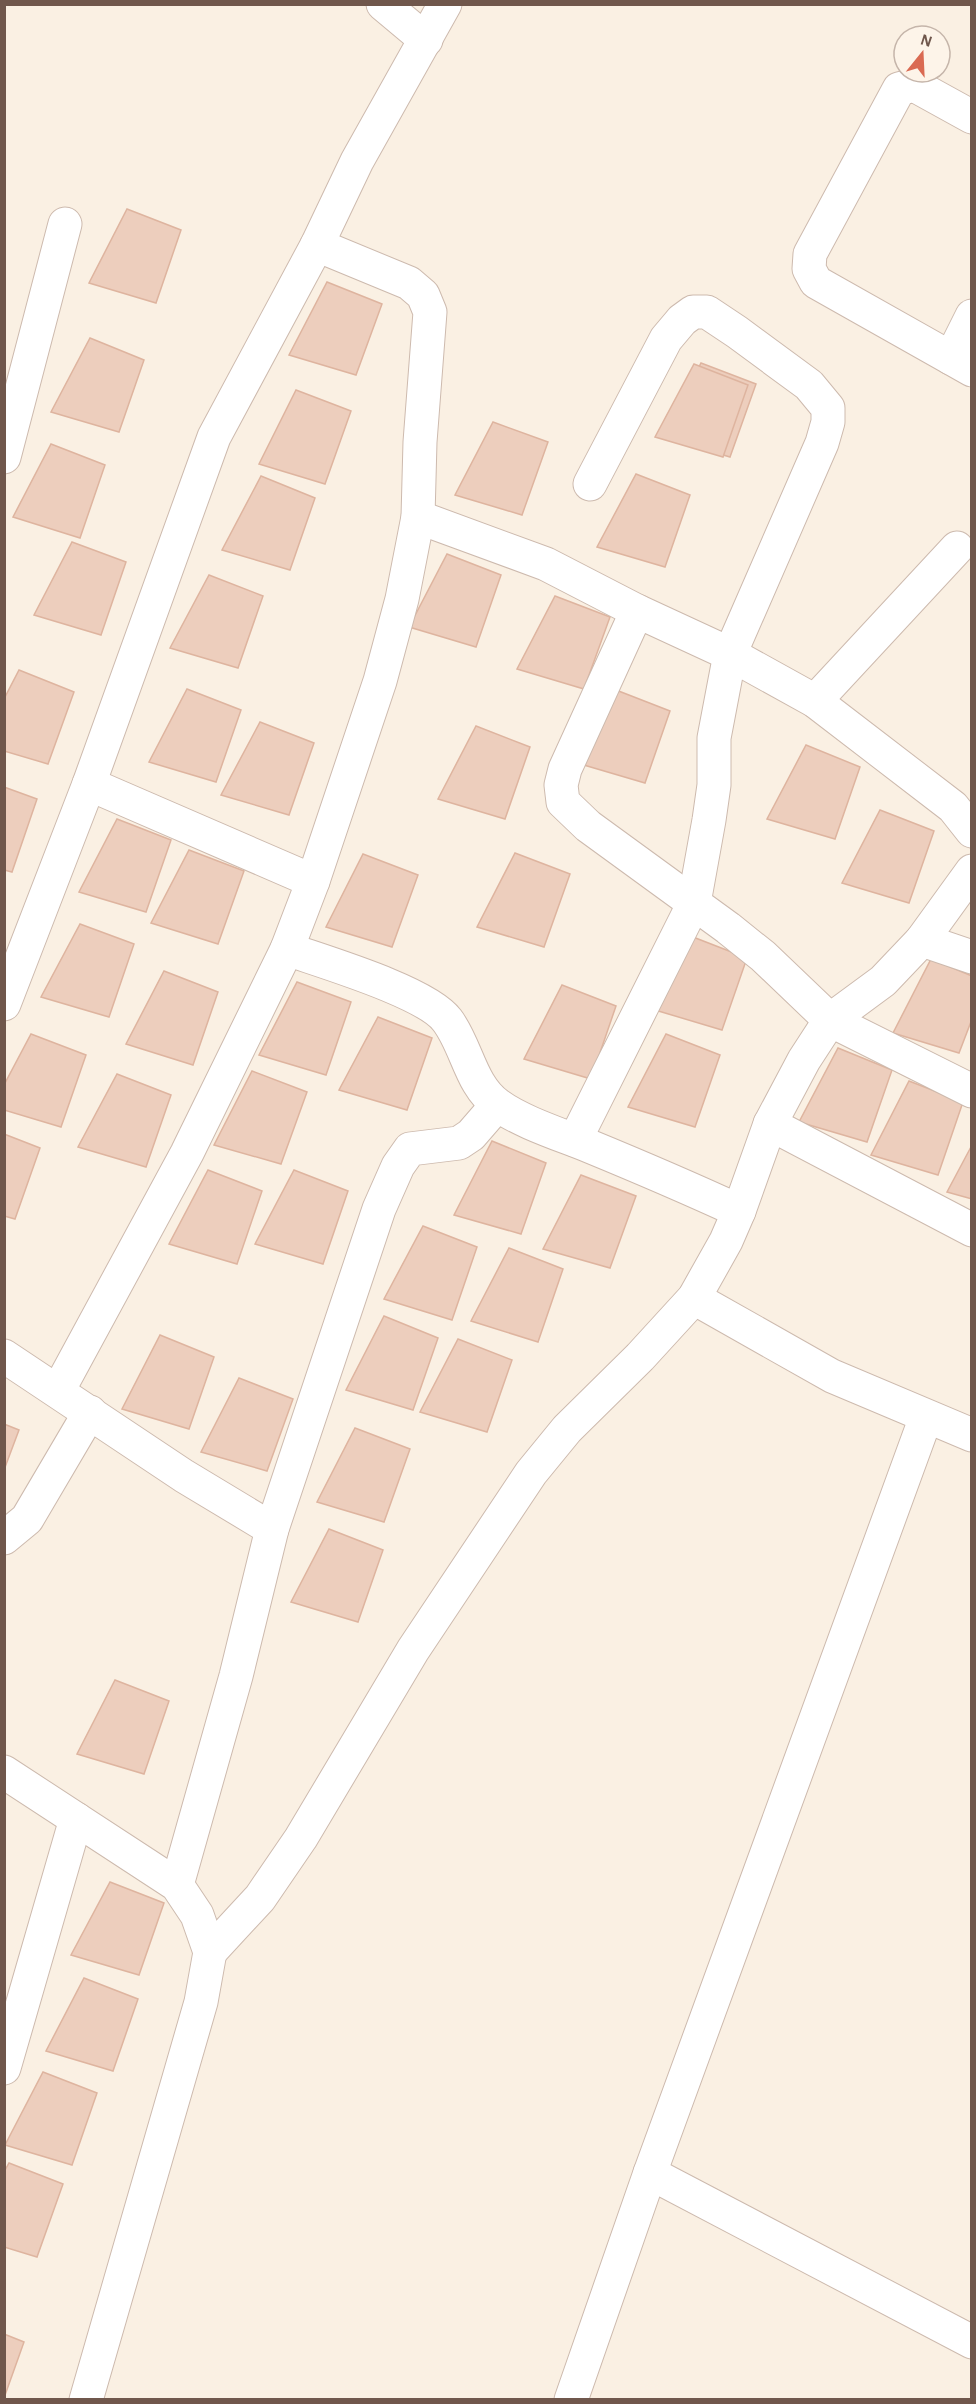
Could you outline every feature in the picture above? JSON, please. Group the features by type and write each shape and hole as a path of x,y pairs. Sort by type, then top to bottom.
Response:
{"street":[{"path":"382,4 426,40"},
{"path":"4,1004 89,784 214,437 323,233 357,161 445,4"},
{"path":"972,117 914,85 899,89 810,254 809,269 816,282 961,364 972,316"},
{"path":"4,457 65,224"},
{"path":"58,1391 187,1153 287,949 313,881 380,681 402,599 418,517 420,442 430,312 423,295 409,283 323,233"},
{"path":"575,1140 694,903 710,820 714,785 714,738 730,654 822,443 828,422 828,408 809,386 737,332 707,312 693,312 682,320 666,339 590,484"},
{"path":"418,517 546,564 637,611 730,654 816,701 953,807 972,831"},
{"path":"816,701 957,548"},
{"path":"637,611 565,769 561,785 563,802 588,826 763,956 830,1020 972,1091"},
{"path":"89,784 313,881"},
{"path":"210,1952 260,1898 301,1838 413,1650 531,1473 567,1429 640,1358 694,1298 726,1241 739,1212 770,1124 804,1060 830,1020 883,981 922,940 972,871"},
{"path":"922,940 972,957"},
{"path":"287,949 375,981 431,1005 447,1019 475,1077 498,1105 544,1128 739,1212"},
{"path":"177,1885 236,1676 272,1529 379,1209 398,1167 410,1149 459,1143 471,1135 498,1105"},
{"path":"770,1124 972,1230"},
{"path":"694,1298 832,1376 926,1418 972,1435"},
{"path":"4,1356 184,1476 272,1529"},
{"path":"4,1538 27,1518 90,1412"},
{"path":"571,2400 650,2173 926,1418"},
{"path":"4,1772 177,1885 197,1915 210,1952 201,2002 86,2400"},
{"path":"4,2068 76,1819"},
{"path":"650,2173 972,2342"}],"building":[{"path":"127,209 181,230 156,303 89,283"},
{"path":"327,282 382,304 356,375 289,355"},
{"path":"90,338 144,360 119,432 51,412"},
{"path":"701,363 756,384 730,457 663,437"},
{"path":"694,364 748,385 723,457 655,437"},
{"path":"296,390 351,411 325,484 259,464"},
{"path":"493,422 548,442 522,515 455,495"},
{"path":"51,444 105,465 80,538 13,517"},
{"path":"636,474 690,495 665,567 597,547"},
{"path":"261,476 315,498 290,570 222,550"},
{"path":"72,542 126,562 101,635 34,615"},
{"path":"447,554 501,575 476,647 409,627"},
{"path":"209,575 263,596 238,668 170,648"},
{"path":"555,596 610,617 584,689 517,669"},
{"path":"19,670 74,692 48,764 4,751 4,699"},
{"path":"187,689 241,710 216,782 149,762"},
{"path":"616,690 670,711 645,783 577,763"},
{"path":"260,722 314,743 289,815 221,795"},
{"path":"476,726 530,747 505,819 438,799"},
{"path":"806,745 860,767 835,839 767,819"},
{"path":"4,787 37,799 12,872 4,870"},
{"path":"880,810 934,831 909,903 842,883"},
{"path":"117,819 171,840 146,912 79,892"},
{"path":"189,850 244,871 218,944 151,923"},
{"path":"515,853 570,874 544,947 477,927"},
{"path":"363,854 418,875 392,947 326,927"},
{"path":"80,924 134,944 109,1017 41,997"},
{"path":"693,937 747,958 722,1030 655,1010"},
{"path":"931,959 972,976 972,1019 959,1053 893,1033"},
{"path":"164,971 218,992 193,1065 126,1044"},
{"path":"297,982 351,1002 326,1075 259,1055"},
{"path":"562,985 616,1006 591,1079 524,1059"},
{"path":"378,1017 432,1038 407,1110 339,1090"},
{"path":"31,1034 86,1055 61,1127 4,1110 4,1085"},
{"path":"666,1034 720,1055 695,1127 628,1107"},
{"path":"838,1048 892,1070 867,1142 799,1122"},
{"path":"252,1071 307,1092 281,1164 214,1145"},
{"path":"117,1074 171,1095 146,1167 78,1147"},
{"path":"909,1081 963,1102 938,1175 871,1155"},
{"path":"4,1134 40,1148 15,1219 4,1216"},
{"path":"492,1141 546,1163 521,1234 454,1215"},
{"path":"972,1145 972,1199 947,1192"},
{"path":"208,1170 262,1191 237,1264 169,1244"},
{"path":"294,1170 348,1191 323,1264 255,1244"},
{"path":"581,1175 636,1196 610,1268 543,1249"},
{"path":"423,1226 477,1247 452,1320 384,1299"},
{"path":"509,1248 563,1269 538,1342 471,1321"},
{"path":"384,1316 438,1338 413,1410 346,1390"},
{"path":"160,1335 214,1357 189,1429 122,1409"},
{"path":"458,1339 512,1360 487,1432 420,1412"},
{"path":"239,1378 293,1399 267,1471 201,1452"},
{"path":"4,1424 19,1430 4,1470"},
{"path":"355,1428 410,1449 384,1522 317,1502"},
{"path":"329,1529 383,1550 358,1622 291,1602"},
{"path":"115,1680 169,1701 144,1774 77,1754"},
{"path":"110,1882 164,1903 139,1975 71,1955"},
{"path":"84,1978 138,1999 113,2071 46,2051"},
{"path":"43,2072 97,2093 72,2165 5,2145"},
{"path":"9,2163 63,2184 37,2257 4,2247 4,2172"},
{"path":"4,2334 24,2342 4,2398"}]}
